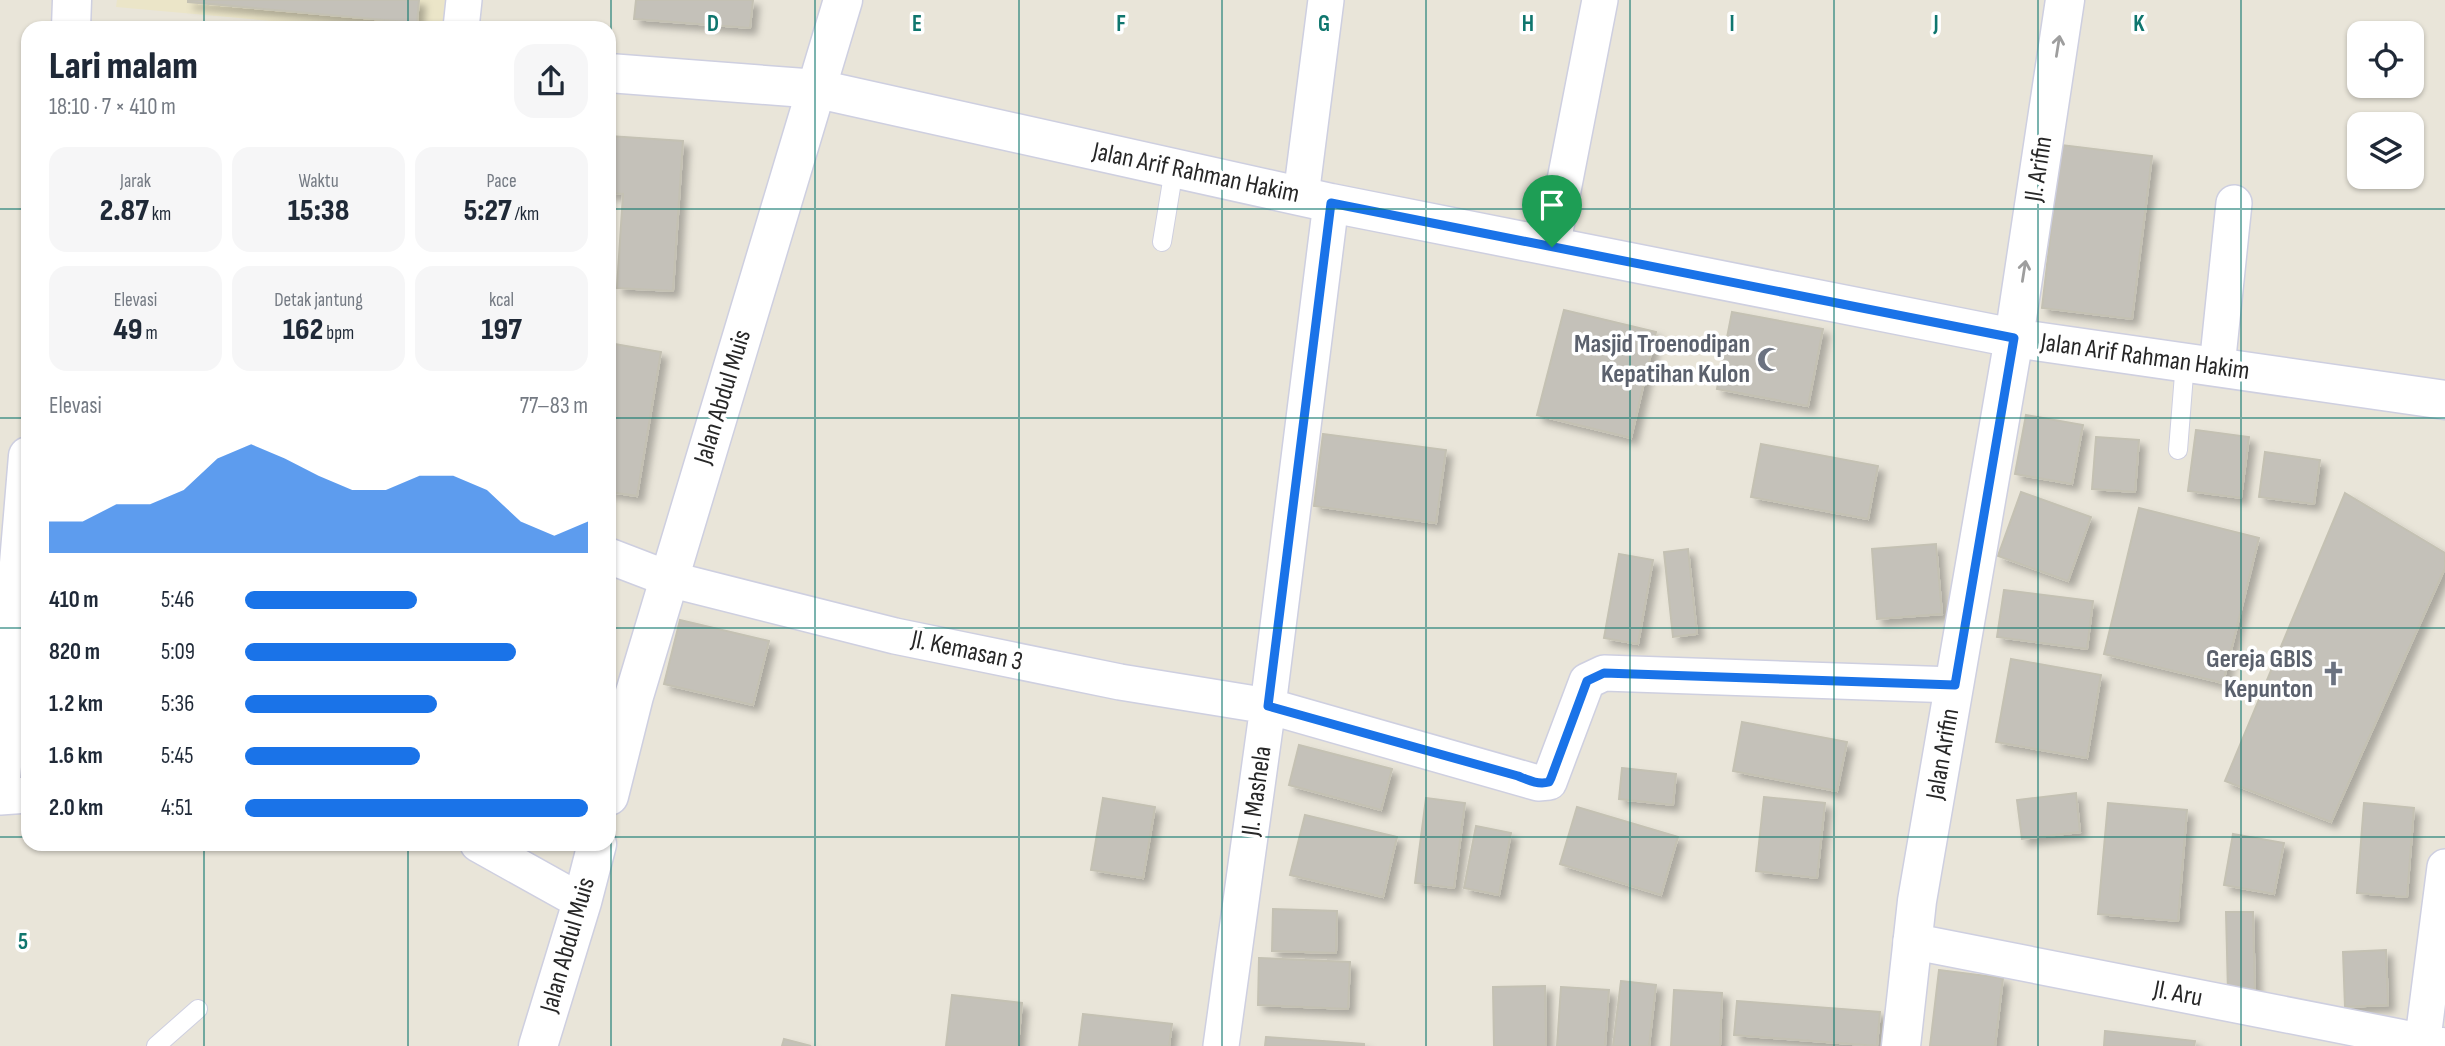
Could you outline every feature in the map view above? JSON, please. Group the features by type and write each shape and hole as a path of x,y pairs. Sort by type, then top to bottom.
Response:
{"main road":[{"path":"71,21 72,0"},
{"name":"Jalan Abdul Muis","path":"616,768 634,696 844,0"},
{"name":"Jl. Arifin","path":"2014,338 2065,0"},
{"name":"Jalan Arif Rahman Hakim","path":"616,74 818,89 1316,200 2014,338 2445,400"},
{"name":"Jalan Arifin","path":"1900,1046 1911,941 2014,338"},
{"path":"0,790 4,696 21,526"},
{"name":"Jalan Abdul Muis","path":"538,1046 595,851"}],"street":[{"path":"462,21 464,0"},
{"name":"Jl. Mashela","path":"1221,1046 1268,706 1316,200 1326,0"},
{"path":"1552,247 1600,0"},
{"path":"2201,365 2234,203"},
{"name":"Jl. Kemasan 3","path":"616,559 669,579 895,636 1120,682 1268,706 1545,783 1551,778 1587,681 1604,673 1955,685"},
{"path":"0,796 21,795"},
{"path":"491,851 582,902"},
{"path":"2430,1045 2445,867"},
{"name":"Jl. Aru","path":"1911,941 2430,1045"}],"lane":[{"path":"1162,242 1174,169"},
{"path":"2178,450 2201,365"},
{"path":"156,1046 198,1009"}],"shaded area":[{"path":"117,0 445,0 444,21 271,21 116,7"}],"building":[{"path":"188,0 419,0 417,21"},
{"path":"636,0 753,0 750,28 634,19"},
{"path":"616,136 683,141 673,291 617,288 623,194 616,194"},
{"path":"2061,145 2152,156 2132,319 2042,308"},
{"path":"1564,310 1656,332 1631,438 1537,415"},
{"name":"Masjid Troenodipan Kepatihan Kulon","path":"1732,312 1823,329 1808,406 1717,389"},
{"path":"616,344 661,352 637,496 616,493"},
{"path":"2026,415 2083,425 2072,484 2015,474"},
{"path":"2196,430 2249,437 2241,498 2188,491"},
{"path":"1323,434 1446,450 1436,523 1314,506"},
{"path":"2096,437 2139,440 2135,492 2092,489"},
{"path":"1761,444 1878,466 1868,519 1751,497"},
{"path":"2265,452 2320,460 2314,504 2259,497"},
{"path":"2021,492 2091,517 2068,581 1998,556"},
{"name":"Gereja GBIS Kepunton","path":"2345,493 2445,553 2445,568 2331,822 2225,781"},
{"path":"2139,508 2259,538 2223,683 2104,654"},
{"path":"1936,544 1942,614 1877,619 1872,549"},
{"path":"1688,549 1697,634 1673,637 1664,552"},
{"path":"1619,554 1653,560 1638,644 1604,638"},
{"path":"2004,590 2093,601 2087,649 1997,637"},
{"path":"680,620 769,641 753,705 664,684"},
{"path":"2011,659 2101,675 2087,758 1996,742"},
{"path":"1742,722 1847,742 1837,791 1733,771"},
{"path":"1299,745 1392,769 1381,810 1289,785"},
{"path":"1622,768 1676,774 1673,805 1619,799"},
{"path":"2076,793 2080,832 2022,839 2017,800"},
{"path":"1764,797 1825,803 1817,878 1756,871"},
{"path":"1103,798 1155,807 1143,878 1091,870"},
{"path":"1426,798 1465,803 1454,888 1415,883"},
{"path":"2108,803 2187,810 2178,921 2098,914"},
{"path":"2364,803 2414,808 2407,897 2357,893"},
{"path":"1577,807 1678,837 1661,895 1560,864"},
{"path":"1305,815 1397,837 1383,897 1290,875"},
{"path":"1476,826 1511,833 1499,895 1464,888"},
{"path":"2233,834 2284,843 2274,894 2224,885"},
{"path":"1273,909 1337,911 1336,953 1272,951"},
{"path":"2226,912 2253,912 2255,992 2228,993"},
{"path":"2386,950 2388,1005 2345,1007 2343,952"},
{"path":"1259,958 1350,962 1348,1009 1258,1005"},
{"path":"1939,970 2003,978 1995,1046 1930,1046"},
{"path":"1621,981 1656,985 1649,1046 1613,1046"},
{"path":"1545,986 1546,1046 1494,1046 1493,987"},
{"path":"1561,987 1609,990 1605,1046 1557,1046"},
{"path":"1674,990 1722,993 1720,1046 1671,1046"},
{"path":"952,995 1022,1003 1018,1046 946,1046"},
{"path":"1737,1001 1880,1012 1877,1046 1734,1035"},
{"path":"1083,1014 1172,1024 1169,1046 1079,1046"},
{"path":"2105,1031 2195,1041 2194,1046 2104,1046"},
{"path":"1266,1037 1364,1044 1364,1046 1265,1046"},
{"path":"784,1039 811,1046 782,1046"}],"place":[{"name":"Masjid Troenodipan Kepatihan Kulon","path":"1770,359"},
{"name":"Gereja GBIS Kepunton","path":"2333,674"}],"route":[{"path":"1331,203 1552,247 2014,338 1955,685 1604,673 1587,681 1551,778 1545,783 1268,706 1331,203"}]}
